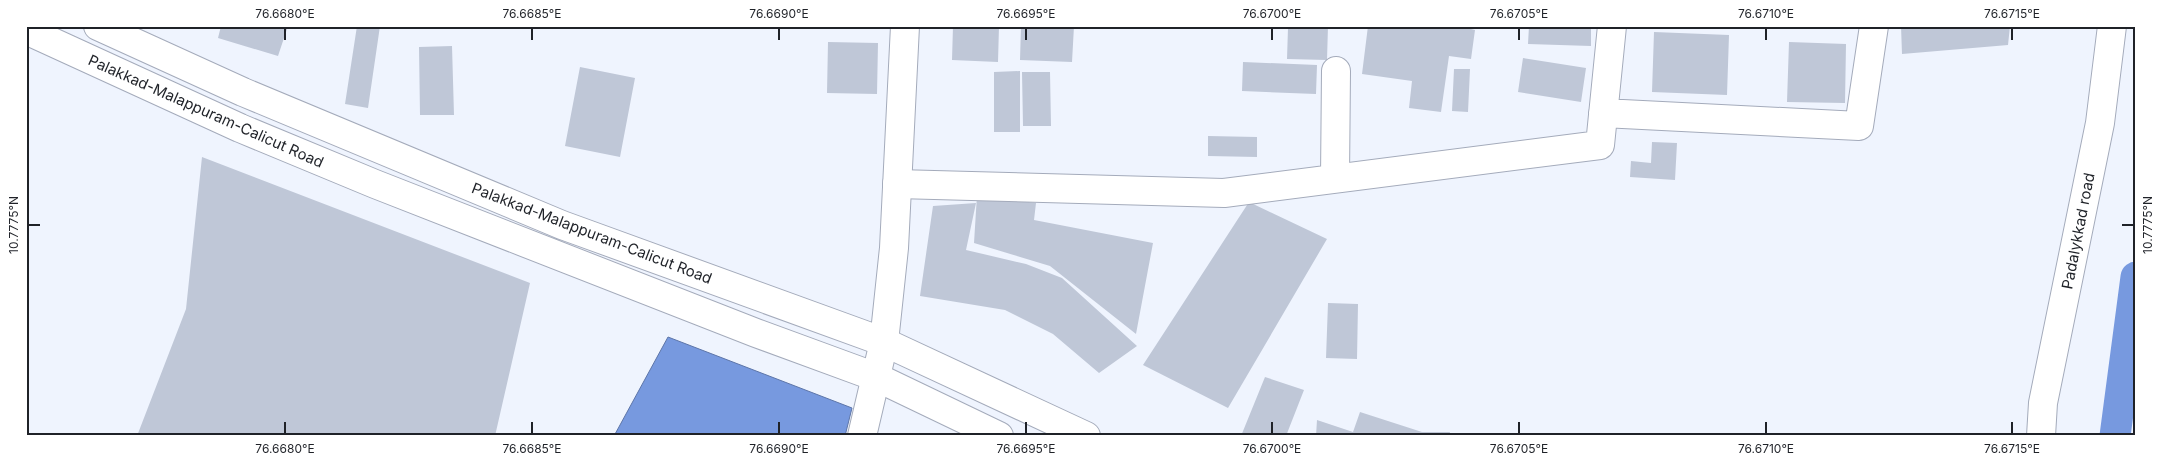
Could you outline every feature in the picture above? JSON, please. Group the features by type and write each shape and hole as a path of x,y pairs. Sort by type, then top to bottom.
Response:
{"main road":[{"name":"Palakkad-Malappuram-Calicut Road","path":"98,26 243,92 562,225 884,342 1086,436"},
{"path":"862,436 884,342 894,248 906,26"},
{"path":"897,184 1224,193 1600,145 1612,26"},
{"path":"1603,113 1859,126 1874,26"},
{"name":"Padalykkad road","path":"2041,436 2043,403 2100,123 2112,26"},
{"name":"Palakkad-Malappuram-Calicut Road","path":"26,30 240,128 375,184 756,334 876,377 1000,436"},
{"path":"1335,178 1336,71"}],"water":[{"path":"668,337 852,408 845,436 614,436"}],"building":[{"path":"221,26 288,26 278,56 218,38"},
{"path":"357,26 380,26 368,108 345,104"},
{"path":"953,26 999,26 998,62 952,60"},
{"path":"1021,26 1074,26 1072,62 1020,60"},
{"path":"1282,26 1328,26 1327,60 1287,59 1288,28 1282,28"},
{"path":"1368,26 1459,26 1475,30 1471,59 1449,56 1441,112 1409,108 1412,81 1362,74"},
{"path":"1529,26 1591,26 1591,46 1528,44"},
{"path":"1901,26 2010,26 2008,45 1902,54"},
{"path":"1654,32 1729,35 1727,95 1652,92"},
{"path":"828,42 878,43 877,94 827,93"},
{"path":"1789,42 1846,44 1845,103 1787,102"},
{"path":"452,46 454,115 420,115 419,47"},
{"path":"1523,58 1586,68 1581,102 1518,92"},
{"path":"1243,62 1317,65 1316,94 1242,91"},
{"path":"580,67 635,78 620,157 565,146"},
{"path":"1454,69 1470,69 1468,112 1452,111"},
{"path":"1020,71 1020,132 994,132 994,72"},
{"path":"1022,72 1050,72 1051,126 1023,126"},
{"path":"1208,136 1257,137 1257,157 1208,156"},
{"path":"1652,142 1677,143 1675,180 1630,177 1631,161 1651,163"},
{"path":"202,157 530,283 495,436 137,436 186,309"},
{"path":"977,195 1036,203 1034,220 1153,243 1136,334 1050,266 974,243"},
{"path":"1249,202 1327,239 1228,408 1143,365"},
{"path":"976,203 966,250 1026,264 1062,278 1137,346 1099,373 1053,334 1005,310 920,296 933,206"},
{"path":"1328,303 1358,304 1357,359 1326,358"},
{"path":"1265,377 1304,390 1286,436 1241,436"},
{"path":"1360,412 1422,432 1450,432 1449,436 1316,436 1317,420 1353,432"}],"waterway":[{"path":"2115,436 2136,277"}]}
